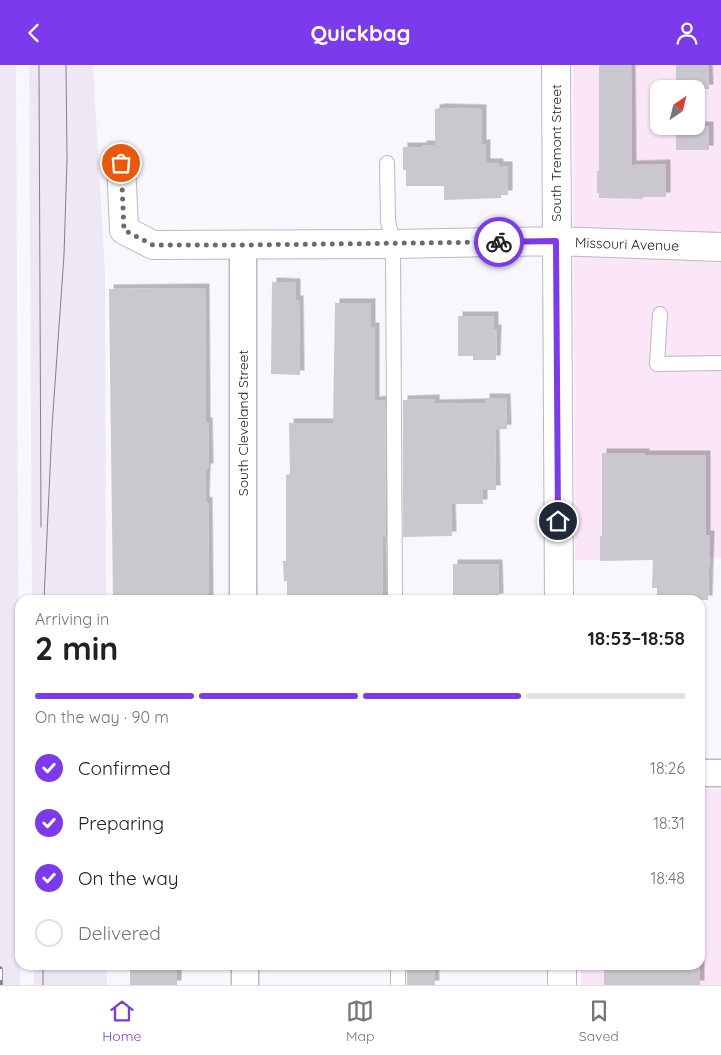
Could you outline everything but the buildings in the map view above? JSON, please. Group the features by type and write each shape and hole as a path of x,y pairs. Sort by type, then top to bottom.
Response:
{"street":[{"name":"South Tremont Street","path":"556,65 559,595"},
{"name":"Missouri Avenue","path":"121,163 124,230 153,245 556,241 721,247"},
{"name":"South Cleveland Street","path":"243,245 243,595"},
{"path":"705,773 721,773"},
{"path":"245,970 246,985"},
{"path":"562,970 562,985"}],"lane":[{"path":"387,163 388,221 393,244 395,595"},
{"path":"660,314 657,364 721,363"},
{"path":"398,970 398,985"}],"shaded area":[{"path":"0,65 16,65 18,595 15,595 15,970 20,970 20,985 0,985"},
{"path":"29,65 93,65 105,273 106,595 32,595"},
{"path":"573,65 721,65 721,558 575,560"},
{"path":"705,789 721,789 721,985 581,985 581,970 705,970"},
{"path":"34,970 107,970 107,985 34,985"}],"tram line":[{"path":"39,65 41,527"},
{"path":"44,595 52,427 64,255 67,159 66,65"},
{"path":"43,970 43,985"}],"railway":[{"path":"0,969 0,985"}],"way so far":[{"path":"121,163 124,230 153,245 499,242"}],"route":[{"path":"499,242 556,241 558,521"}]}
